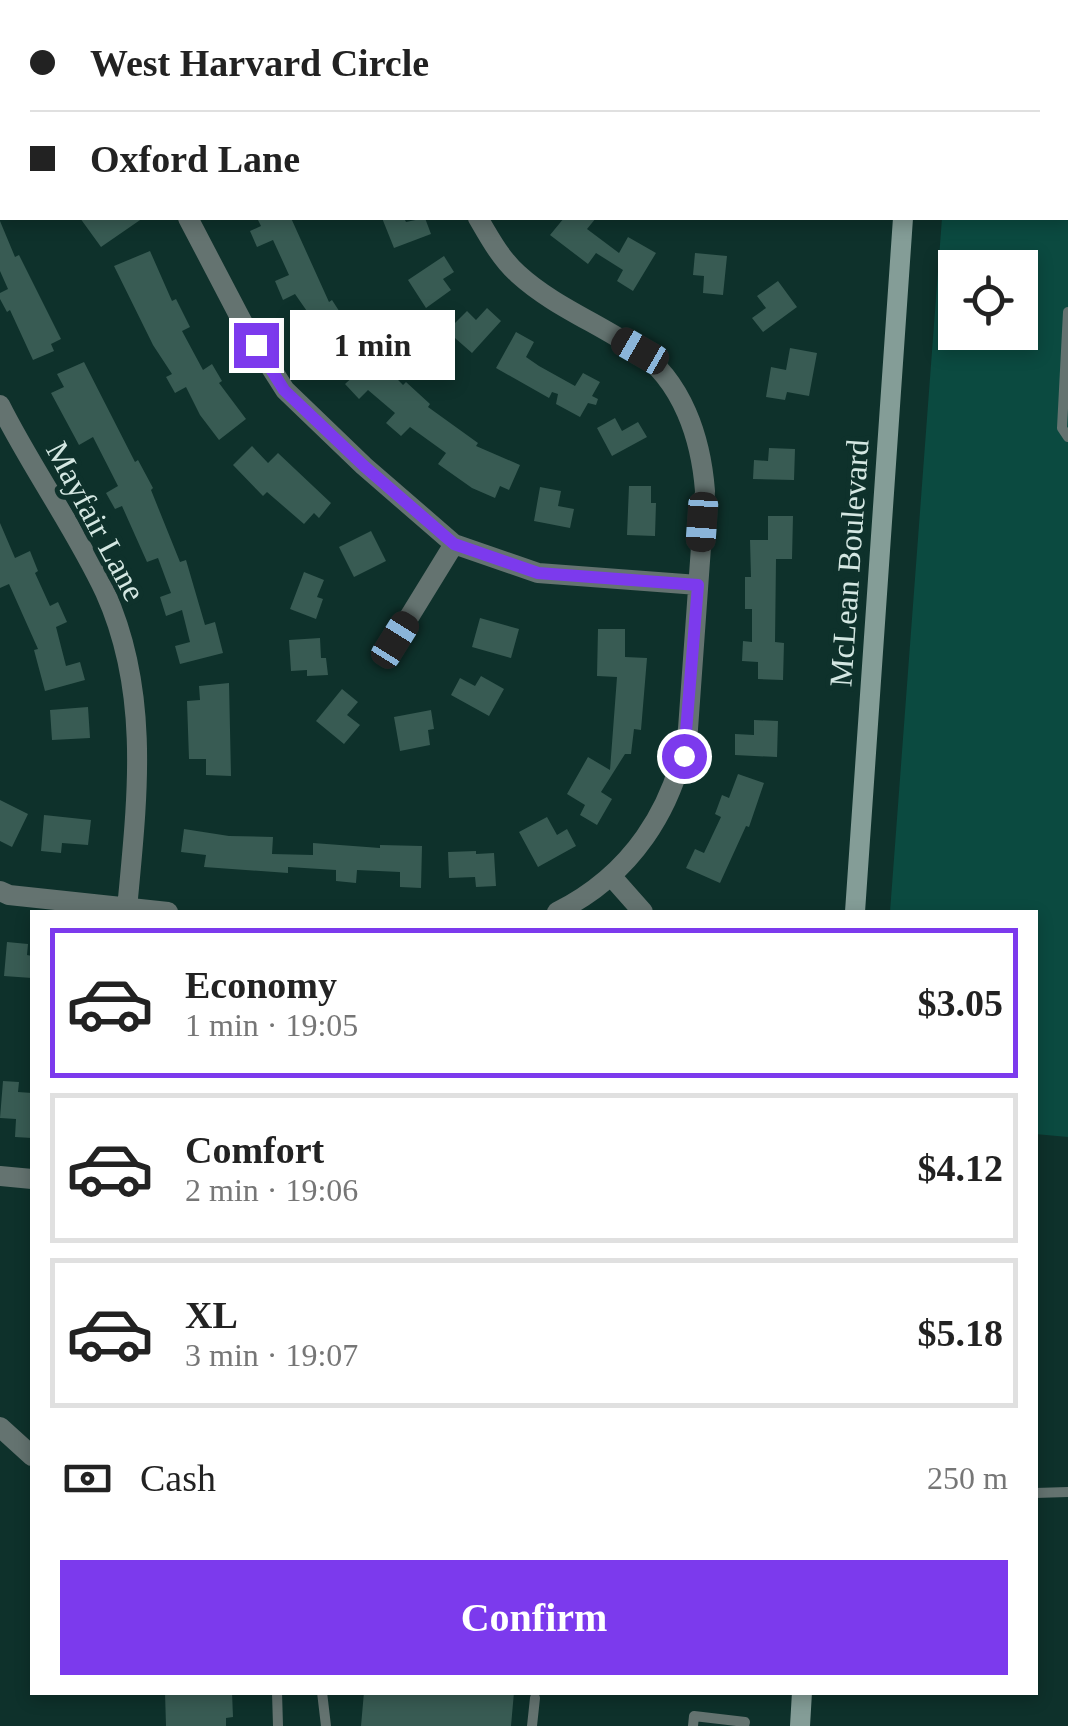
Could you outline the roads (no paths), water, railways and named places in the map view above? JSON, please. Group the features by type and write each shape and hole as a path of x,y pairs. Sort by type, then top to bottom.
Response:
{"main road":[{"name":"McLean Boulevard","path":"855,910 903,220"},
{"path":"800,1726 802,1695"}],"street":[{"path":"189,220 252,339 284,390 454,544 538,573 698,585"},
{"path":"479,220 516,273 552,300 640,351 668,382 691,419 702,460 705,491 684,756 671,794 636,851 612,877 584,899 561,910"},
{"name":"Mayfair Lane","path":"0,405 104,590 127,654 139,735 128,908"},
{"path":"395,640 454,544"},
{"path":"612,877 641,910"},
{"path":"0,890 9,895 148,910"},
{"path":"0,1176 30,1178"},
{"path":"0,1427 30,1454"}],"lane":[{"path":"1068,312 1062,428 1068,436"},
{"path":"1038,1493 1068,1492"},
{"path":"277,1695 278,1726"},
{"path":"322,1695 326,1726"},
{"path":"532,1726 535,1698"},
{"path":"693,1726 694,1716 745,1722 744,1726"}]}
